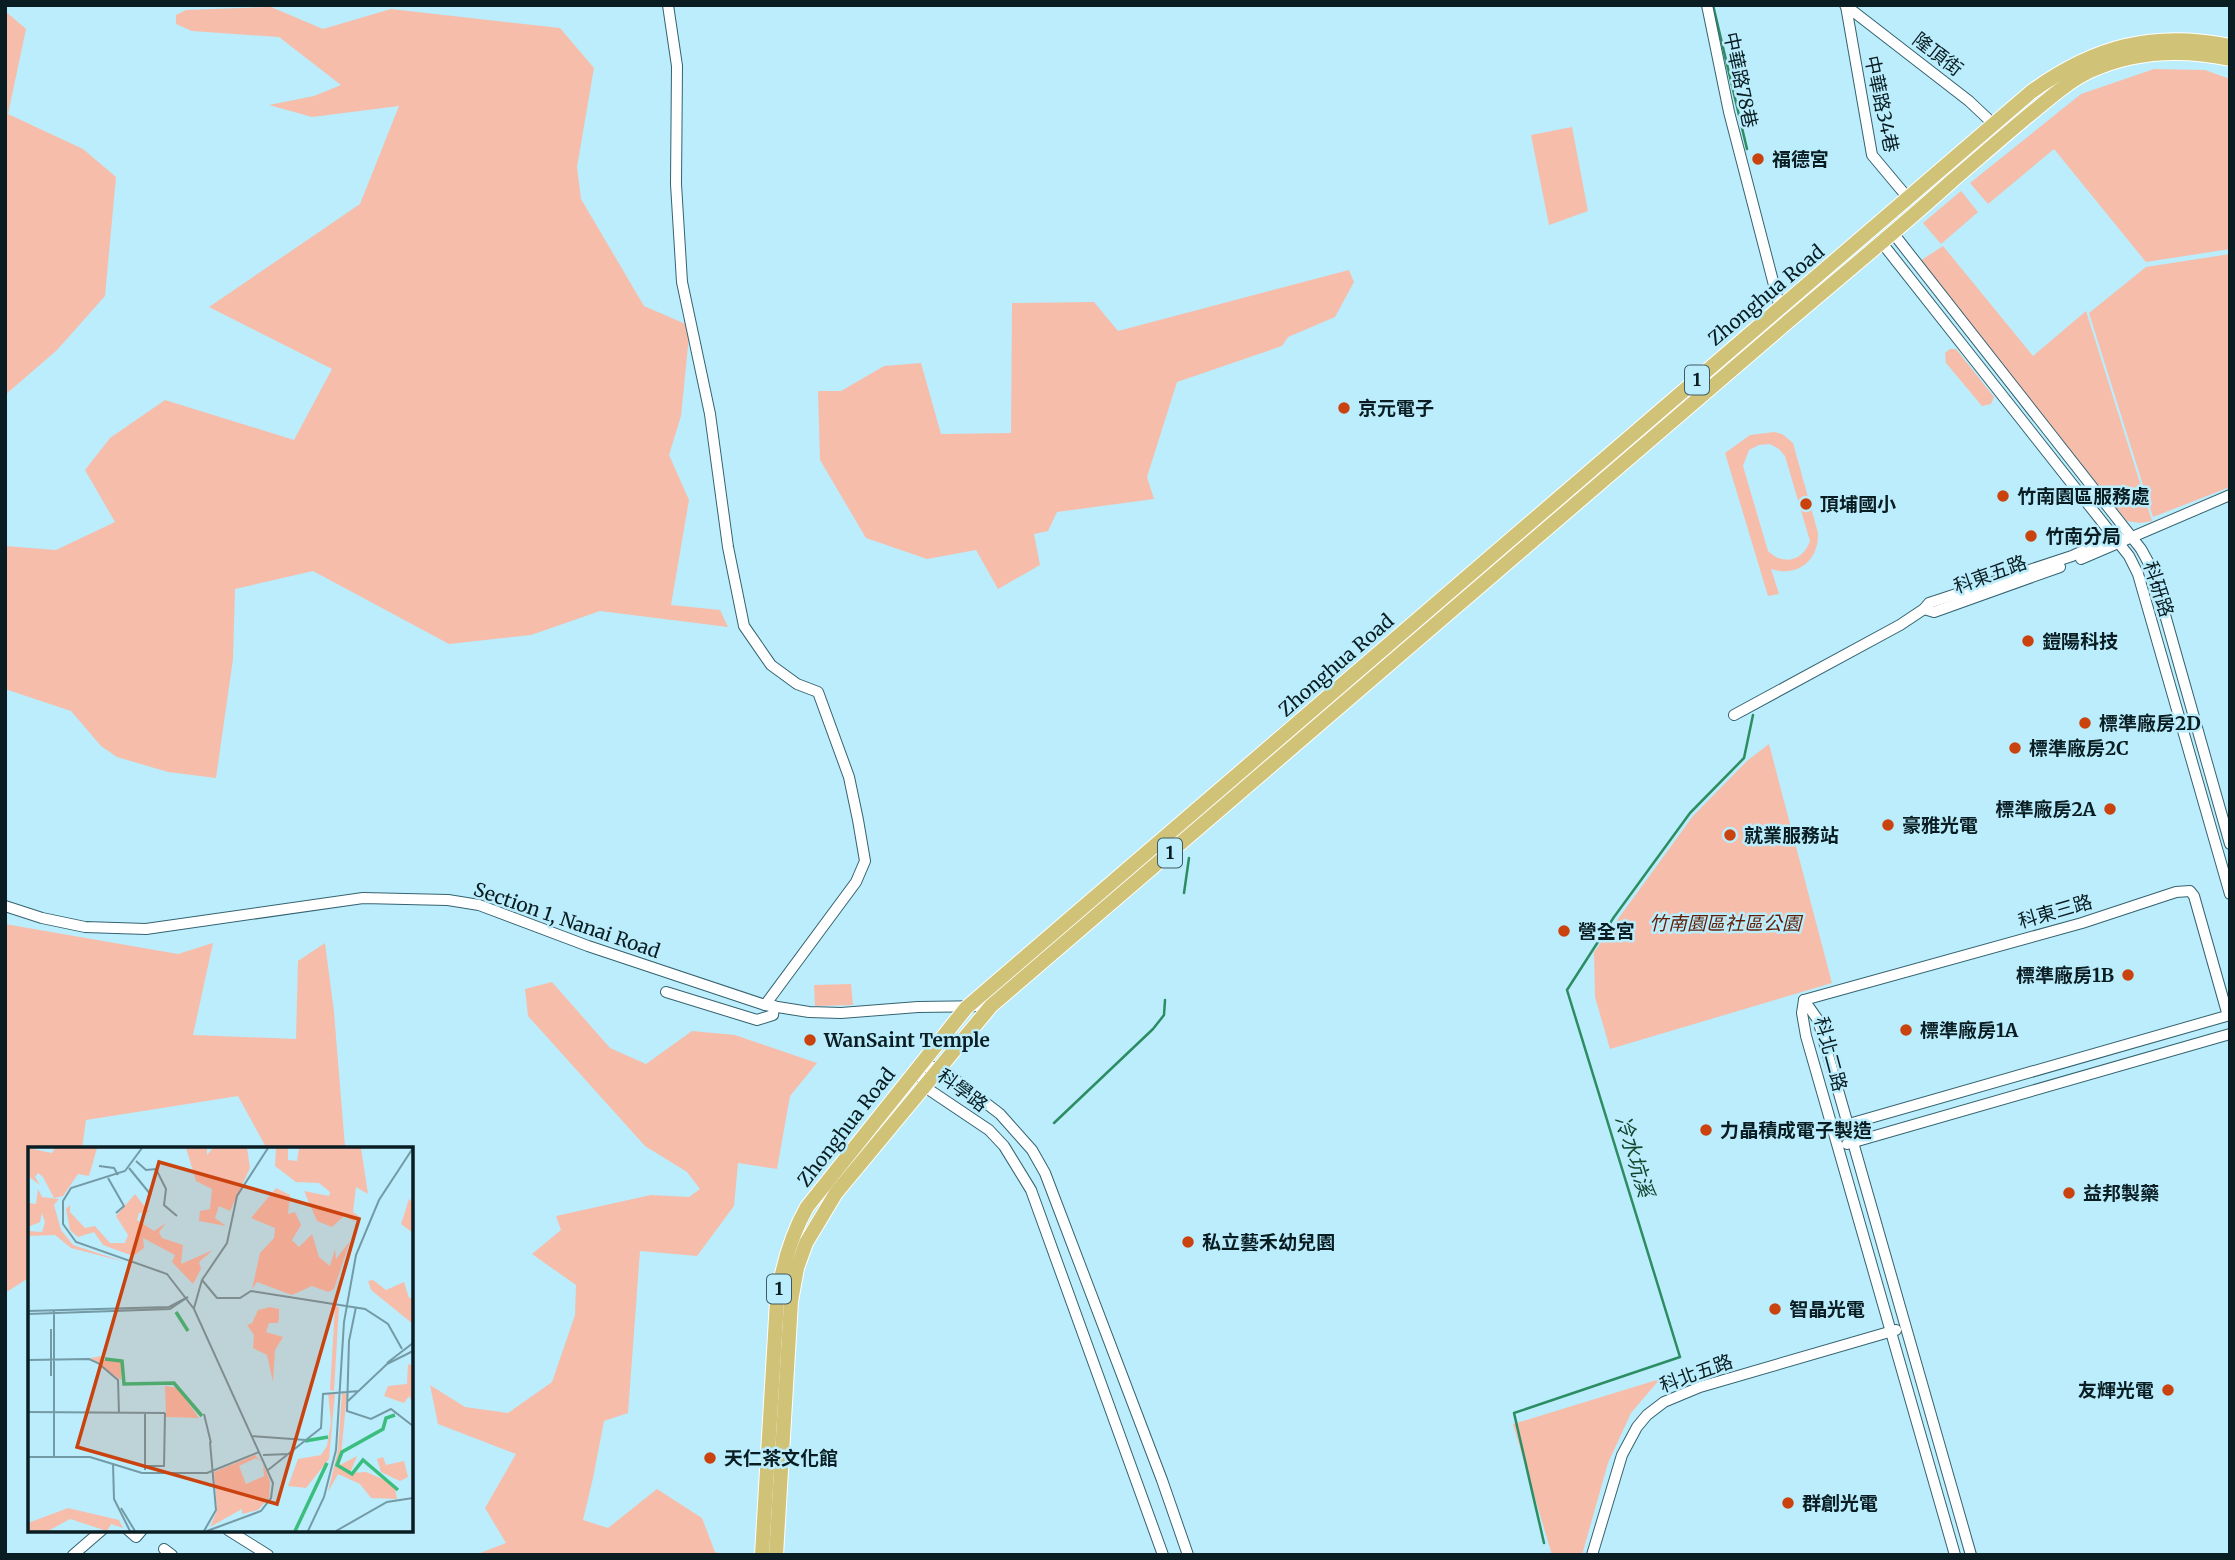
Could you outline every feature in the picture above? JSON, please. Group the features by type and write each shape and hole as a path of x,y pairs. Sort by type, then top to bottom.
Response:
{"main road":[{"name":"Zhonghua Road","path":"772,1544 777,1301 790,1242 807,1208 966,1008 1111,893 1784,315 1908,198 2031,92 2068,66 2110,49 2145,41 2167,40 2202,41 2230,46"},
{"name":"Zhonghua Road","path":"1784,315 1888,238 2005,135 2079,77 2134,57 2171,52 2230,59"},
{"name":"Zhonghua Road","path":"762,1555 772,1544 791,1301 797,1268 813,1228 836,1193 991,1006 1111,893"}],"street":[{"path":"666,992 757,1020 773,1015 770,1006 856,882 865,861 849,777 818,692 797,684 771,664 744,626 729,547 710,414 682,282 676,184 677,66 668,5"},
{"name":"中華路78巷","path":"1707,5 1729,112 1784,315"},
{"name":"隆頂街","path":"1846,6 1994,123 2005,135"},
{"name":"中華路34巷","path":"1846,6 1872,155 1908,198"},
{"name":"科研路","path":"1888,238 2132,537 2152,569 2230,844"},
{"name":"科研路","path":"1888,238 2129,556 2138,574 2230,894"},
{"path":"2132,537 2230,495"},
{"name":"科東五路","path":"1734,715 1900,625 1929,603 2132,537"},
{"name":"科東三路","path":"1804,1000 2082,923 2176,892 2190,891 2194,896 2229,1015 1833,1129"},
{"name":"Section 1, Nanai Road","path":"5,906 42,918 85,927 146,929 363,898 448,900 479,905 587,946 770,1006 809,1013 991,1006"},
{"name":"科北二路","path":"1804,1000 1818,1020 1971,1555"},
{"name":"科北二路","path":"1804,1000 1802,1013 1806,1036 1955,1555"},
{"path":"1838,1147 2230,1034"},
{"name":"科學路","path":"1163,1555 1141,1487 1031,1190 1004,1146 989,1130 925,1087 918,1067 939,1067 1000,1114 1032,1150 1045,1173 1188,1555"},
{"name":"科北五路","path":"1592,1555 1622,1455 1637,1427 1664,1402 1700,1387 1906,1328"},
{"path":"73,1555 100,1532"},
{"path":"231,1532 260,1553"}],"green space":[{"path":"271,7 323,29 391,9 560,28 594,68 577,167 581,199 644,306 690,326 681,416 669,455 689,500 671,605 720,610 728,627 600,611 531,635 449,644 313,571 235,589 233,659 216,778 168,772 117,757 101,746 71,711 5,689 5,546 56,550 115,522 85,470 110,438 165,400 294,440 332,369 209,307 360,204 399,106 312,117 269,105 314,96 341,85 279,37 192,31 176,24 176,15 186,10"},
{"path":"5,11 26,29 8,114 83,149 116,177 105,296 57,350 5,395"},
{"path":"2154,69 2205,70 2230,79 2230,249 2146,262 2054,149 1988,204 1970,183 2081,94"},
{"path":"1572,127 1588,211 1549,225 1531,135"},
{"path":"1961,191 1978,212 1941,244 1923,223"},
{"path":"1943,246 2033,356 2086,311 2152,521 2127,521 1920,261"},
{"path":"2230,254 2230,487 2153,517 2089,313 2146,267"},
{"path":"1349,270 1354,282 1335,317 1288,337 1282,346 1177,382 1147,477 1154,499 1057,512 1048,531 1034,534 1040,565 998,589 976,550 927,559 866,538 820,460 818,391 841,391 884,366 921,363 941,434 1011,433 1012,303 1094,302 1118,331"},
{"path":"1956,349 1994,397 1991,404 1982,406 1946,363 1945,353"},
{"path":"1774,432 1782,434 1793,443 1818,533 1815,551 1805,565 1790,571 1771,569 1779,594 1768,596 1725,453 1750,435","holes":["1770,444 1785,456 1810,541 1798,557 1786,560 1768,551 1743,466 1749,450 1759,445"]},
{"name":"竹南園區社區公園","path":"1769,744 1832,983 1610,1049 1595,997 1594,952 1693,816 1747,761"},
{"path":"5,924 178,954 213,943 193,1035 296,1039 298,961 325,943 334,1012 345,1147 266,1147 238,1096 86,1120 82,1147 28,1147 28,1278 5,1293"},
{"path":"552,982 610,1048 646,1064 692,1031 735,1035 817,1063 790,1096 777,1169 738,1163 734,1206 697,1256 640,1251 628,1413 604,1421 583,1520 608,1528 657,1489 702,1518 715,1552 730,1555 475,1555 506,1543 485,1508 516,1454 438,1424 430,1385 465,1407 508,1413 552,1382 575,1315 576,1285 532,1254 561,1230 556,1216 651,1195 689,1197 700,1189 687,1172 645,1146 528,1016 525,989"},
{"path":"851,984 853,1005 815,1006 814,985"},
{"path":"1660,1379 1631,1413 1608,1463 1582,1555 1552,1555 1513,1424"}],"waterway":[{"path":"1713,5 1747,149"},
{"name":"冷水坑溪","path":"1544,1543 1514,1413 1680,1357 1567,990 1614,917 1690,813 1744,758 1753,715"},
{"path":"1184,893 1189,858"},
{"path":"1054,1123 1153,1029 1164,1015 1165,1000"}],"place":[{"name":"福德宮","path":"1758,159"},
{"name":"京元電子","path":"1344,408"},
{"name":"竹南園區服務處","path":"2003,496"},
{"name":"頂埔國小","path":"1806,504"},
{"name":"竹南分局","path":"2031,536"},
{"name":"鎧陽科技","path":"2028,641"},
{"name":"標準廠房2D","path":"2085,723"},
{"name":"標準廠房2C","path":"2015,748"},
{"name":"標準廠房2A","path":"2110,809"},
{"name":"豪雅光電","path":"1888,825"},
{"name":"就業服務站","path":"1730,835"},
{"name":"營全宮","path":"1564,931"},
{"name":"標準廠房1B","path":"2128,975"},
{"name":"標準廠房1A","path":"1906,1030"},
{"name":"WanSaint Temple","path":"810,1040"},
{"name":"力晶積成電子製造","path":"1706,1130"},
{"name":"益邦製藥","path":"2069,1193"},
{"name":"私立藝禾幼兒園","path":"1188,1242"},
{"name":"智晶光電","path":"1775,1309"},
{"name":"友輝光電","path":"2168,1390"},
{"name":"天仁茶文化館","path":"710,1458"},
{"name":"群創光電","path":"1788,1503"}]}
